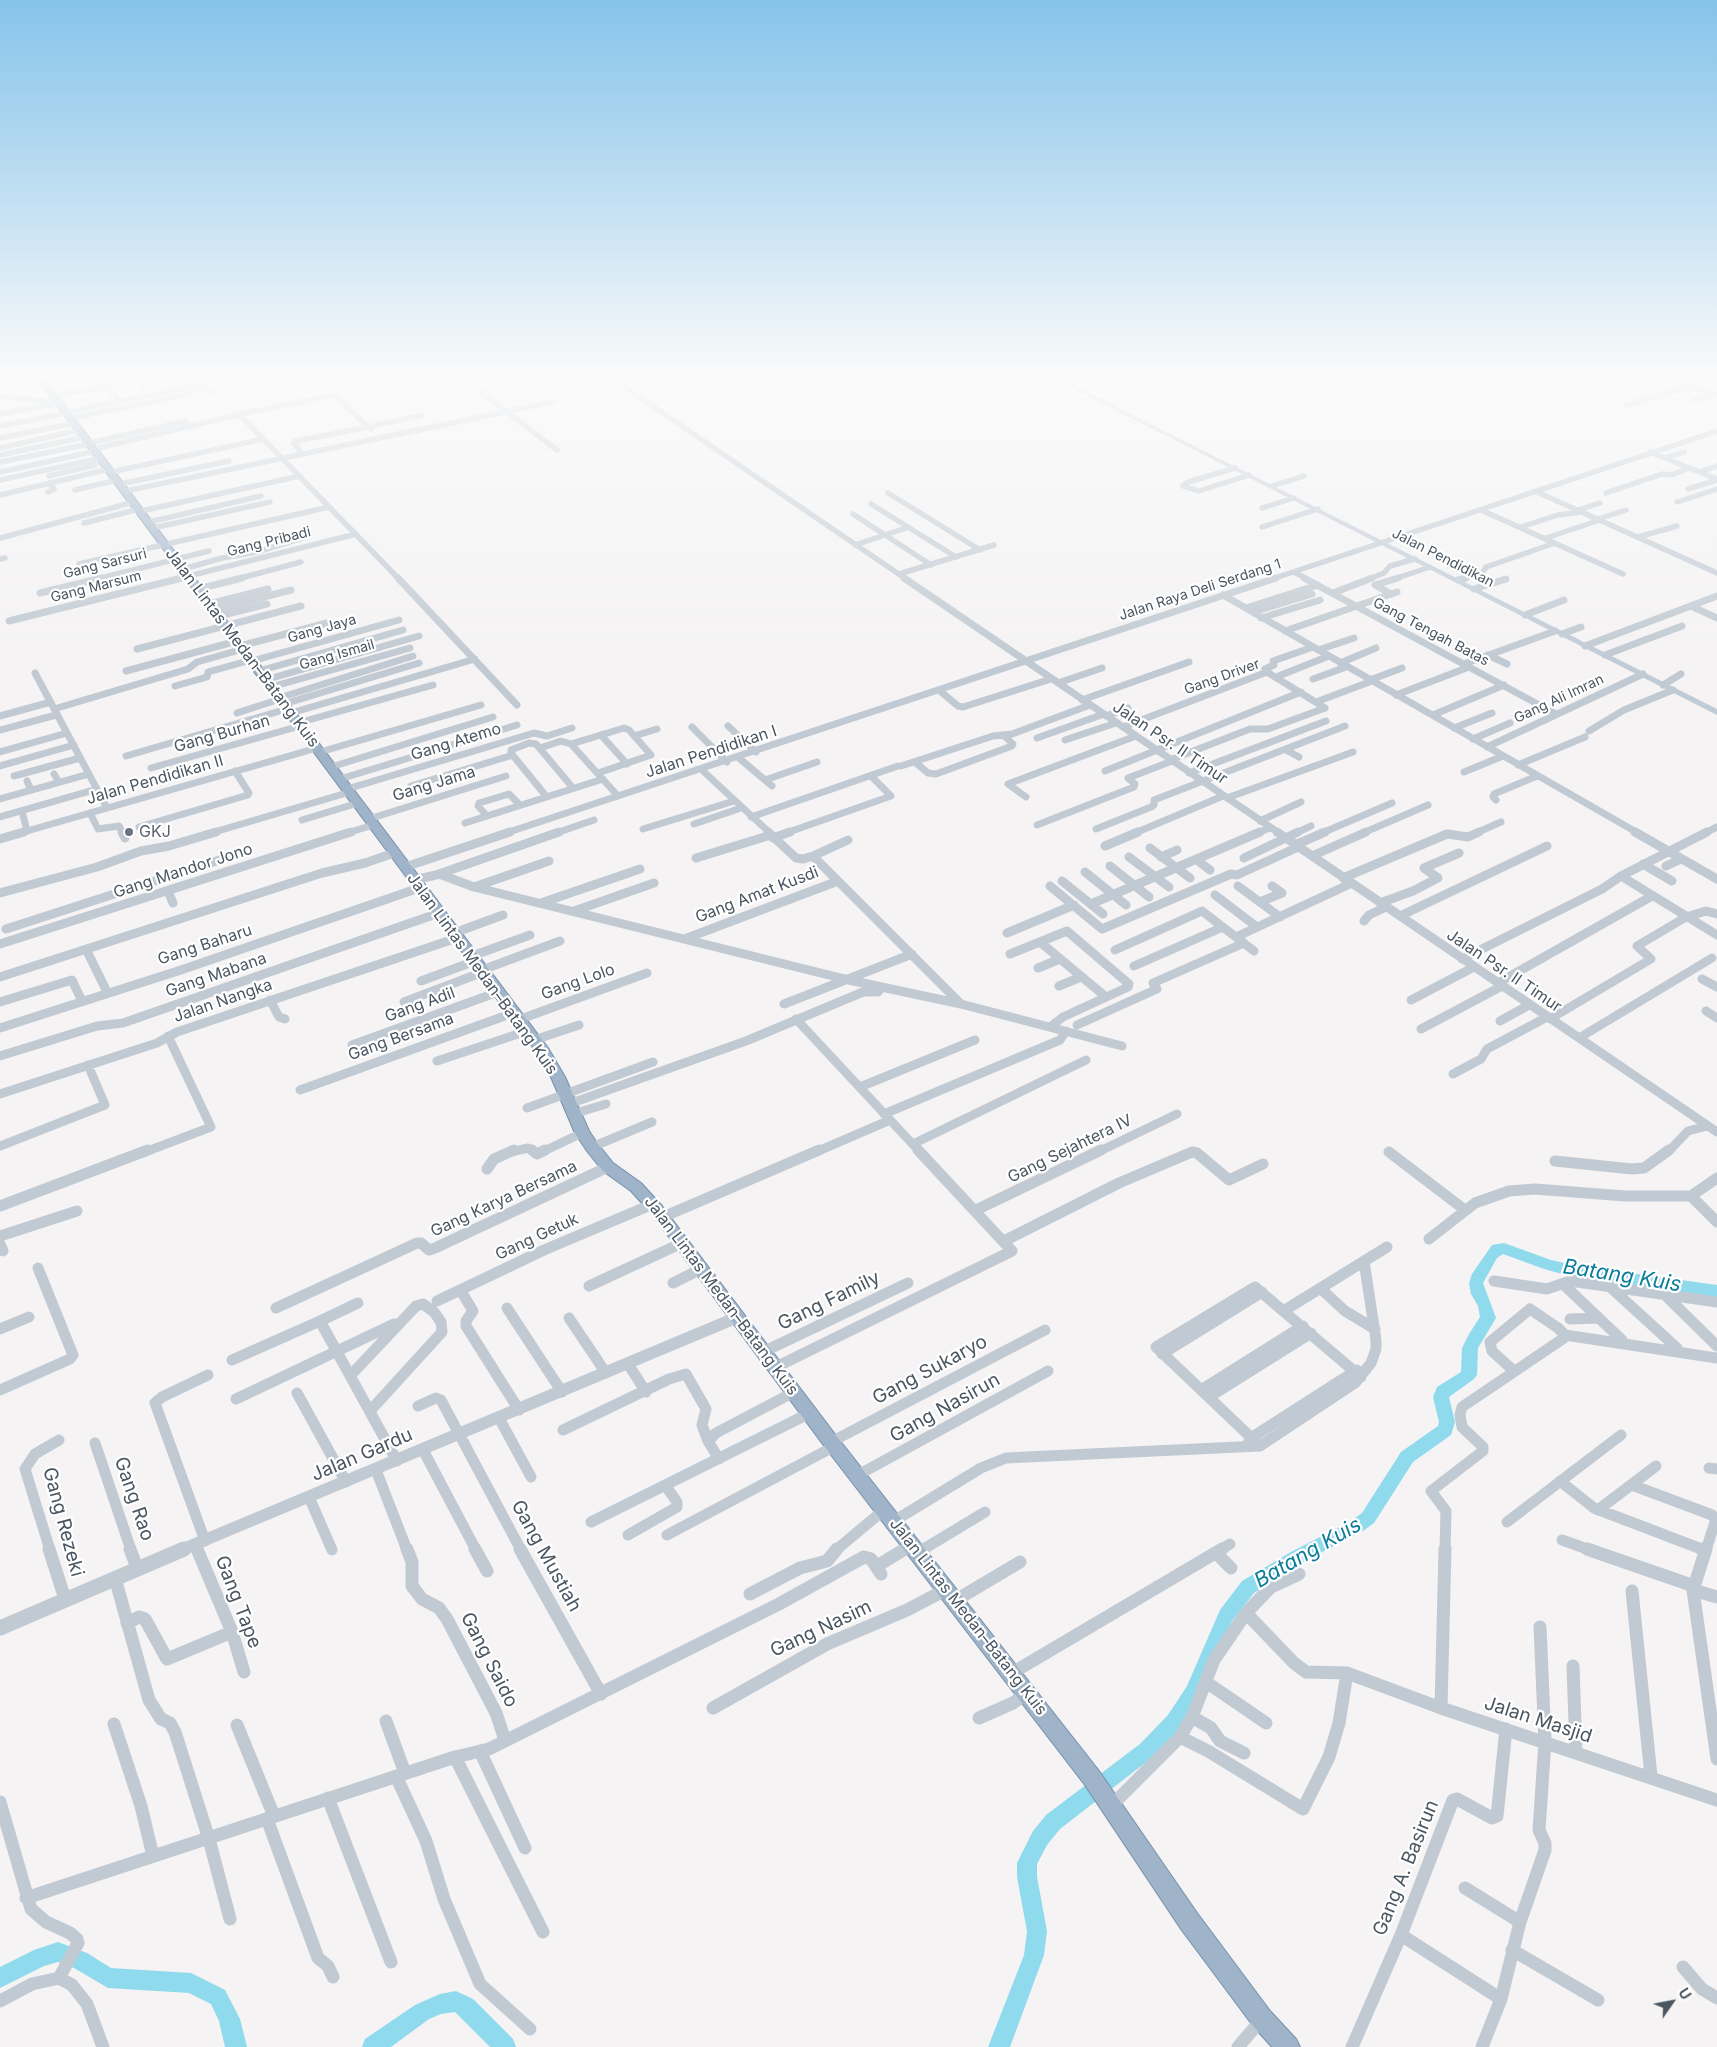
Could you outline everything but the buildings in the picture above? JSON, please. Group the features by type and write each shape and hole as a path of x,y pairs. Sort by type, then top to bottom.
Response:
{"highway":[{"name":"Jalan Lintas Medan–Batang Kuis","path":"110,471 394,853 414,876 439,913 549,1061 582,1132 592,1147 608,1167 636,1187 663,1217 833,1444 1012,1673 1102,1793 1184,1914 1262,2019 1288,2047"}],"main road":[{"name":"Jalan Pendidikan","path":"1240,471 1717,712"}],"street":[{"path":"0,480 19,471"},
{"path":"49,476 54,471"},
{"path":"0,495 49,483 59,471"},
{"path":"75,490 79,471"},
{"path":"84,471 84,494"},
{"path":"295,471 517,705"},
{"name":"Jalan Psr. II Timur","path":"746,471 1717,1132"},
{"path":"1227,471 1188,482 1183,486 1199,492 1249,475"},
{"name":"Jalan Raya Deli Serdang 1","path":"1026,662 1595,471"},
{"path":"1606,493 1662,474 1672,475 1683,471"},
{"path":"1695,471 1717,480"},
{"path":"1699,472 1703,471"},
{"path":"0,538 138,507 300,476"},
{"path":"1272,486 1304,476"},
{"path":"1688,489 1717,480"},
{"path":"48,492 54,489 49,483"},
{"path":"1677,502 1717,489"},
{"path":"1535,491 1717,573"},
{"path":"888,493 980,550"},
{"path":"152,527 261,496"},
{"path":"1262,508 1294,498"},
{"path":"152,527 270,502"},
{"path":"871,504 956,558"},
{"path":"1521,527 1600,504"},
{"path":"80,564 329,506"},
{"path":"84,523 138,507"},
{"path":"1262,527 1318,510"},
{"path":"1480,510 1546,538 1622,574"},
{"path":"1546,538 1626,510"},
{"path":"853,514 931,565"},
{"path":"152,527 188,524"},
{"path":"1638,537 1677,526"},
{"path":"855,545 909,527"},
{"name":"Gang Pribadi","path":"186,573 356,534"},
{"path":"186,573 222,558 250,554 309,536"},
{"path":"1458,580 1483,572 1486,566 1555,543"},
{"path":"899,574 994,545"},
{"name":"Gang Sarsuri","path":"40,593 209,552"},
{"path":"1333,593 1384,573 1390,566 1416,559"},
{"path":"198,589 301,562"},
{"path":"1394,593 1374,585 1430,567"},
{"name":"Gang Tengah Batas","path":"1294,572 1556,714"},
{"name":"Gang Marsum","path":"8,621 186,573"},
{"path":"1474,589 1506,579"},
{"path":"1246,608 1318,585"},
{"path":"214,610 268,589"},
{"path":"214,610 291,590"},
{"path":"1285,631 1394,593"},
{"path":"1253,612 1312,594"},
{"path":"1222,595 1717,879"},
{"path":"1586,646 1717,596"},
{"path":"1261,618 1320,600"},
{"path":"1526,615 1564,600"},
{"path":"214,610 267,604"},
{"path":"137,649 301,606"},
{"path":"1692,606 1717,618"},
{"name":"Gang Jaya","path":"245,653 399,620"},
{"path":"175,686 207,676 208,672 245,653 327,622"},
{"path":"1605,656 1682,626"},
{"path":"1396,695 1488,655 1559,632 1581,627"},
{"path":"259,671 403,630"},
{"path":"0,730 54,709 188,669 194,663 334,634"},
{"path":"268,684 419,636"},
{"path":"1267,672 1265,669 1274,664 1273,661 1354,638"},
{"name":"Gang Ismail","path":"268,684 410,648"},
{"path":"1313,679 1376,648"},
{"path":"126,671 156,663 245,653"},
{"path":"1488,655 1507,664"},
{"path":"284,704 413,656"},
{"name":"Gang Driver","path":"1065,740 1119,725 1267,672 1276,677 1329,656"},
{"path":"237,713 284,704 474,659"},
{"name":"Jalan Pendidikan I","path":"414,876 618,796 727,762 1026,662"},
{"path":"1082,700 1189,662"},
{"path":"156,663 168,675"},
{"path":"126,756 284,704 419,663"},
{"path":"1058,684 1102,668"},
{"path":"1316,702 1402,668"},
{"path":"35,673 108,808"},
{"name":"Gang Ali Imran","path":"1486,747 1643,674"},
{"path":"1663,685 1681,674"},
{"path":"1037,825 1134,787 1135,784 1128,778 1171,760 1250,730 1265,729 1325,708 1276,677"},
{"path":"940,691 958,706 963,707 1051,678"},
{"name":"Gang Burhan","path":"151,768 434,685"},
{"path":"1432,715 1504,685"},
{"path":"1518,765 1587,734 1595,726 1624,710 1673,690"},
{"path":"1106,770 1301,692"},
{"path":"318,750 481,705"},
{"path":"751,817 899,766 916,763 994,736 1012,734 1090,705"},
{"path":"1037,738 1128,708"},
{"path":"0,716 54,709"},
{"path":"1454,728 1492,713"},
{"path":"331,767 493,718"},
{"path":"1189,773 1326,721"},
{"path":"318,750 410,723"},
{"path":"1473,739 1510,723"},
{"path":"340,779 517,725"},
{"path":"728,726 756,752"},
{"path":"1096,828 1151,807 1154,805 1153,801 1345,726"},
{"path":"692,727 727,762"},
{"name":"Gang Atemo","path":"348,790 534,733 546,736 572,728"},
{"path":"464,823 573,788 626,764 652,755 624,728 571,744"},
{"path":"634,736 657,729"},
{"path":"0,752 67,733"},
{"path":"601,735 626,764"},
{"path":"916,763 928,773 936,774 1012,746 1013,744 1003,735"},
{"path":"1026,797 1008,784 1136,736"},
{"path":"540,748 561,741 571,744 618,796"},
{"path":"546,796 511,750 535,743 573,788"},
{"path":"0,766 74,746"},
{"name":"Jalan Pendidikan II","path":"0,839 235,771 318,750"},
{"path":"1286,750 1299,757"},
{"path":"1105,846 1225,797 1353,752"},
{"path":"411,786 513,755"},
{"path":"1464,772 1503,756"},
{"path":"14,776 80,758"},
{"path":"739,758 772,786"},
{"path":"765,780 817,762"},
{"path":"702,770 797,859 814,856 848,840"},
{"path":"139,827 248,795 249,793 235,771"},
{"path":"54,774 59,782"},
{"path":"0,790 2,799 89,774"},
{"name":"Gang Jama","path":"371,822 506,776"},
{"path":"696,858 772,837 891,796 871,776"},
{"path":"1496,800 1492,797 1494,794 1537,776"},
{"path":"27,780 31,790"},
{"path":"0,817 97,790"},
{"path":"0,893 97,867 141,851 183,842 348,790"},
{"path":"487,816 478,806 479,803 509,794 520,805"},
{"path":"643,829 734,800"},
{"path":"1260,821 1301,802"},
{"path":"1050,886 1102,929 1231,874 1237,875 1392,802"},
{"path":"302,820 358,804"},
{"path":"1312,856 1428,805"},
{"path":"694,824 741,808"},
{"path":"22,811 27,831"},
{"path":"90,813 98,829 118,826 125,838"},
{"path":"414,876 437,874 594,820"},
{"name":"Gang Mandor Jono","path":"0,944 168,891 371,822"},
{"path":"1344,878 1447,834 1468,837 1501,822"},
{"path":"1244,858 1311,826"},
{"path":"1462,959 1602,890 1621,876 1717,827"},
{"path":"1091,904 1270,828"},
{"path":"1400,916 1547,846"},
{"path":"1150,848 1190,878"},
{"path":"1161,857 1177,850"},
{"path":"0,976 322,873 354,866 394,853"},
{"path":"1364,921 1383,905 1413,892 1438,878 1424,868 1459,853"},
{"path":"6,929 232,856"},
{"path":"814,856 961,1004"},
{"path":"1129,857 1169,887"},
{"path":"1666,866 1681,859"},
{"path":"1197,860 1210,870"},
{"path":"474,887 549,861"},
{"path":"1643,864 1672,881"},
{"path":"1110,866 1149,897"},
{"path":"541,903 640,869"},
{"path":"1084,872 1126,905"},
{"path":"437,874 474,887 686,938 881,989 961,1004 1050,1027 1065,1034 1122,1046"},
{"name":"Gang Baharu","path":"0,1028 107,992 181,970 414,876"},
{"path":"1621,876 1717,934"},
{"name":"Gang Amat Kusdi","path":"686,938 838,881"},
{"path":"1062,881 1103,914"},
{"path":"574,911 654,883"},
{"path":"1236,937 1352,884"},
{"path":"1238,886 1280,917"},
{"path":"1260,902 1282,893 1272,886"},
{"path":"129,890 136,900"},
{"path":"168,891 173,903"},
{"path":"1215,896 1258,927"},
{"path":"1421,1029 1652,896"},
{"path":"1007,933 1074,905"},
{"path":"1115,950 1202,911 1254,950"},
{"path":"1453,1074 1481,1059 1488,1049 1548,1018 1650,959 1636,946 1686,917 1705,911 1717,914"},
{"name":"Gang Mabana","path":"0,1056 97,1026 123,1023 439,913"},
{"path":"456,935 503,915"},
{"path":"1134,966 1223,927"},
{"path":"1010,954 1067,931 1129,984 1128,987 1063,1017 1052,1023 1050,1027"},
{"name":"Jalan Nangka","path":"0,1094 151,1045 168,1036 456,935"},
{"path":"404,1002 478,965 530,935"},
{"path":"421,981 560,941"},
{"path":"1040,942 1106,997"},
{"path":"1078,1025 1157,989 1153,983 1244,943"},
{"path":"86,949 107,992"},
{"path":"784,1004 912,954"},
{"path":"1579,1038 1712,958"},
{"path":"1038,968 1060,959"},
{"path":"1411,1000 1474,967"},
{"name":"Gang Lolo","path":"523,1026 647,973"},
{"path":"1059,986 1081,977"},
{"path":"1702,979 1717,987"},
{"path":"0,1002 72,980 82,1001"},
{"path":"569,1104 746,1041 864,992 881,989"},
{"name":"Gang Adil","path":"352,1046 498,992"},
{"path":"270,1000 279,1017 285,1018"},
{"path":"1500,1021 1529,1005"},
{"path":"1706,1012 1717,1018"},
{"path":"776,1367 1012,1250 796,1019"},
{"path":"437,1061 523,1026 579,1025"},
{"name":"Gang Bersama","path":"300,1090 523,1026"},
{"path":"663,1217 887,1117 1065,1034"},
{"path":"0,1206 212,1126 168,1036"},
{"path":"860,1087 975,1040"},
{"path":"913,1144 1086,1060"},
{"path":"569,1104 653,1062"},
{"path":"0,1146 104,1106 106,1102 88,1065"},
{"path":"527,1108 569,1104 606,1104"},
{"name":"Gang Sejahtera IV","path":"976,1210 1177,1114"},
{"path":"592,1147 652,1122"},
{"path":"1555,1161 1632,1169 1644,1168 1666,1155 1688,1131 1706,1126"},
{"path":"487,1170 494,1159 517,1149 528,1148 537,1154 582,1132"},
{"path":"1004,1241 1119,1183 1192,1152 1197,1153 1229,1180 1263,1164"},
{"path":"1388,1152 1465,1210"},
{"name":"Gang Karya Bersama","path":"276,1308 418,1243 421,1243 429,1250 435,1248 608,1167"},
{"path":"1429,1239 1465,1210 1490,1197 1521,1189 1625,1196 1691,1196 1717,1178"},
{"path":"1691,1196 1717,1222"},
{"name":"Gang Getuk","path":"437,1301 550,1247 652,1204"},
{"path":"0,1236 77,1211"},
{"path":"589,1286 682,1243"},
{"path":"1285,1310 1387,1247"},
{"path":"750,1594 800,1568 828,1561 841,1544 890,1515 981,1468 1006,1458 1222,1448 1253,1443 1315,1411 1360,1372 1373,1358 1376,1349 1375,1329 1364,1260"},
{"path":"0,1390 70,1359 72,1355 38,1268"},
{"path":"673,1283 702,1269"},
{"path":"1494,1281 1546,1289 1570,1281 1717,1302"},
{"name":"Gang Family","path":"764,1352 908,1283"},
{"path":"1562,1284 1622,1340"},
{"path":"1609,1286 1677,1348"},
{"path":"1320,1288 1351,1315 1375,1329"},
{"path":"461,1291 473,1311 466,1322 466,1326 519,1410"},
{"path":"1253,1443 1156,1347 1262,1292 1360,1372"},
{"path":"1663,1293 1717,1346"},
{"path":"232,1360 358,1303"},
{"path":"350,1376 416,1306 423,1304 434,1312 443,1330 370,1411"},
{"path":"507,1308 562,1392"},
{"path":"1514,1371 1492,1351 1490,1342 1529,1309 1565,1335 1717,1358"},
{"path":"0,1329 29,1317"},
{"path":"569,1318 606,1373"},
{"name":"Jalan Gardu","path":"0,1628 137,1568 738,1318"},
{"path":"1570,1320 1599,1318"},
{"path":"320,1321 397,1461"},
{"path":"236,1399 335,1350 399,1322"},
{"path":"1205,1394 1307,1329"},
{"name":"Gang Sukaryo","path":"667,1535 1045,1330"},
{"path":"1441,1708 1446,1508 1433,1496 1431,1490 1483,1451 1483,1447 1462,1428 1460,1415 1462,1407 1564,1338 1565,1335"},
{"path":"628,1364 646,1392"},
{"name":"Gang Nasirun","path":"858,1475 1048,1371"},
{"path":"1253,1443 1306,1402 1360,1372"},
{"path":"563,1430 669,1380 687,1374 706,1409 702,1421 708,1441 719,1458"},
{"name":"Gang Tape","path":"208,1375 162,1397 154,1403 244,1672"},
{"path":"708,1441 716,1434 794,1392"},
{"path":"297,1394 346,1482"},
{"name":"Gang Mustiah","path":"418,1406 439,1398 460,1435 479,1475 601,1694"},
{"path":"1306,1402 1315,1411"},
{"path":"591,1522 810,1413"},
{"path":"499,1418 531,1477"},
{"path":"1507,1522 1621,1435"},
{"name":"Gang Rezeki","path":"59,1440 35,1454 25,1469 65,1599"},
{"name":"Gang Rao","path":"95,1443 137,1568"},
{"path":"423,1450 487,1571"},
{"path":"1598,1510 1656,1466"},
{"name":"Gang Saido","path":"376,1470 412,1562 412,1586 422,1599 440,1608 447,1619 496,1713 505,1740"},
{"path":"1560,1481 1586,1504 1598,1510 1705,1550"},
{"path":"628,1535 677,1507 677,1502 665,1485"},
{"path":"1632,1485 1716,1518 1694,1588 1717,1759"},
{"path":"309,1497 332,1550"},
{"path":"26,1898 455,1757 489,1749 779,1604 864,1557 872,1559 879,1570 915,1548 985,1512"},
{"path":"1562,1540 1717,1597"},
{"path":"1012,1673 1230,1544"},
{"path":"1216,1553 1231,1568"},
{"name":"Gang Nasim","path":"713,1708 827,1644 907,1610 952,1595 1020,1562"},
{"path":"1102,1793 1180,1737 1192,1717 1214,1660 1246,1613 1270,1587 1298,1574"},
{"path":"115,1578 149,1700 161,1719 170,1723 175,1732 210,1839 230,1919"},
{"path":"1632,1591 1651,1776"},
{"path":"1180,1737 1208,1751 1302,1809 1329,1757 1339,1723 1347,1672 1312,1673 1302,1670 1246,1613"},
{"path":"127,1623 139,1618 145,1619 167,1659 232,1632"},
{"path":"1482,2047 1501,1998 1520,1922 1545,1850 1545,1843 1539,1830 1545,1740 1540,1627"},
{"path":"1573,1666 1576,1752"},
{"name":"Jalan Masjid","path":"1347,1672 1441,1708 1545,1740 1717,1800"},
{"path":"1206,1682 1266,1723"},
{"path":"979,1718 1013,1704 1027,1693"},
{"path":"1192,1717 1211,1728 1220,1741 1244,1753"},
{"path":"386,1721 400,1775 426,1841 444,1899 480,1984 530,2029"},
{"path":"114,1724 138,1799 153,1856"},
{"path":"237,1724 318,1958 328,1966 333,1977"},
{"name":"Gang A. Basirun","path":"1352,2047 1401,1935 1453,1800 1457,1799 1492,1818 1497,1816 1506,1729"},
{"path":"480,1750 525,1848"},
{"path":"455,1757 543,1932"},
{"path":"328,1798 391,1962"},
{"path":"0,1802 26,1898 31,1909 40,1918 76,1936 78,1943 63,1973 32,1984 0,2001"},
{"path":"1465,1888 1520,1922"},
{"path":"1401,1935 1501,1998"},
{"path":"1512,1950 1598,2000"},
{"path":"1683,1967 1702,1989 1717,1998"},
{"path":"63,1973 87,2004 103,2047"},
{"path":"1238,2047 1262,2019"}],"waterway":[{"name":"Batang Kuis","path":"999,2047 1034,1955 1037,1931 1027,1877 1027,1863 1040,1838 1053,1822 1147,1750 1175,1721 1193,1692 1226,1616 1248,1587 1297,1557 1357,1526 1368,1518 1407,1457 1445,1430 1447,1422 1441,1397 1443,1392 1469,1375 1470,1348 1474,1338 1488,1318 1485,1305 1478,1294 1476,1283 1479,1274 1492,1254 1497,1249 1504,1248 1549,1265 1573,1271 1717,1291"},
{"name":"Batang Kuis","path":"0,1978 41,1957 58,1952 80,1960 108,1978 191,1983 218,1997 229,2019 236,2047"},
{"name":"Batang Kuis","path":"373,2047 422,2012 440,2004 456,2001 466,2006 505,2047"}],"place":[{"name":"GKJ","path":"129,832"}]}
